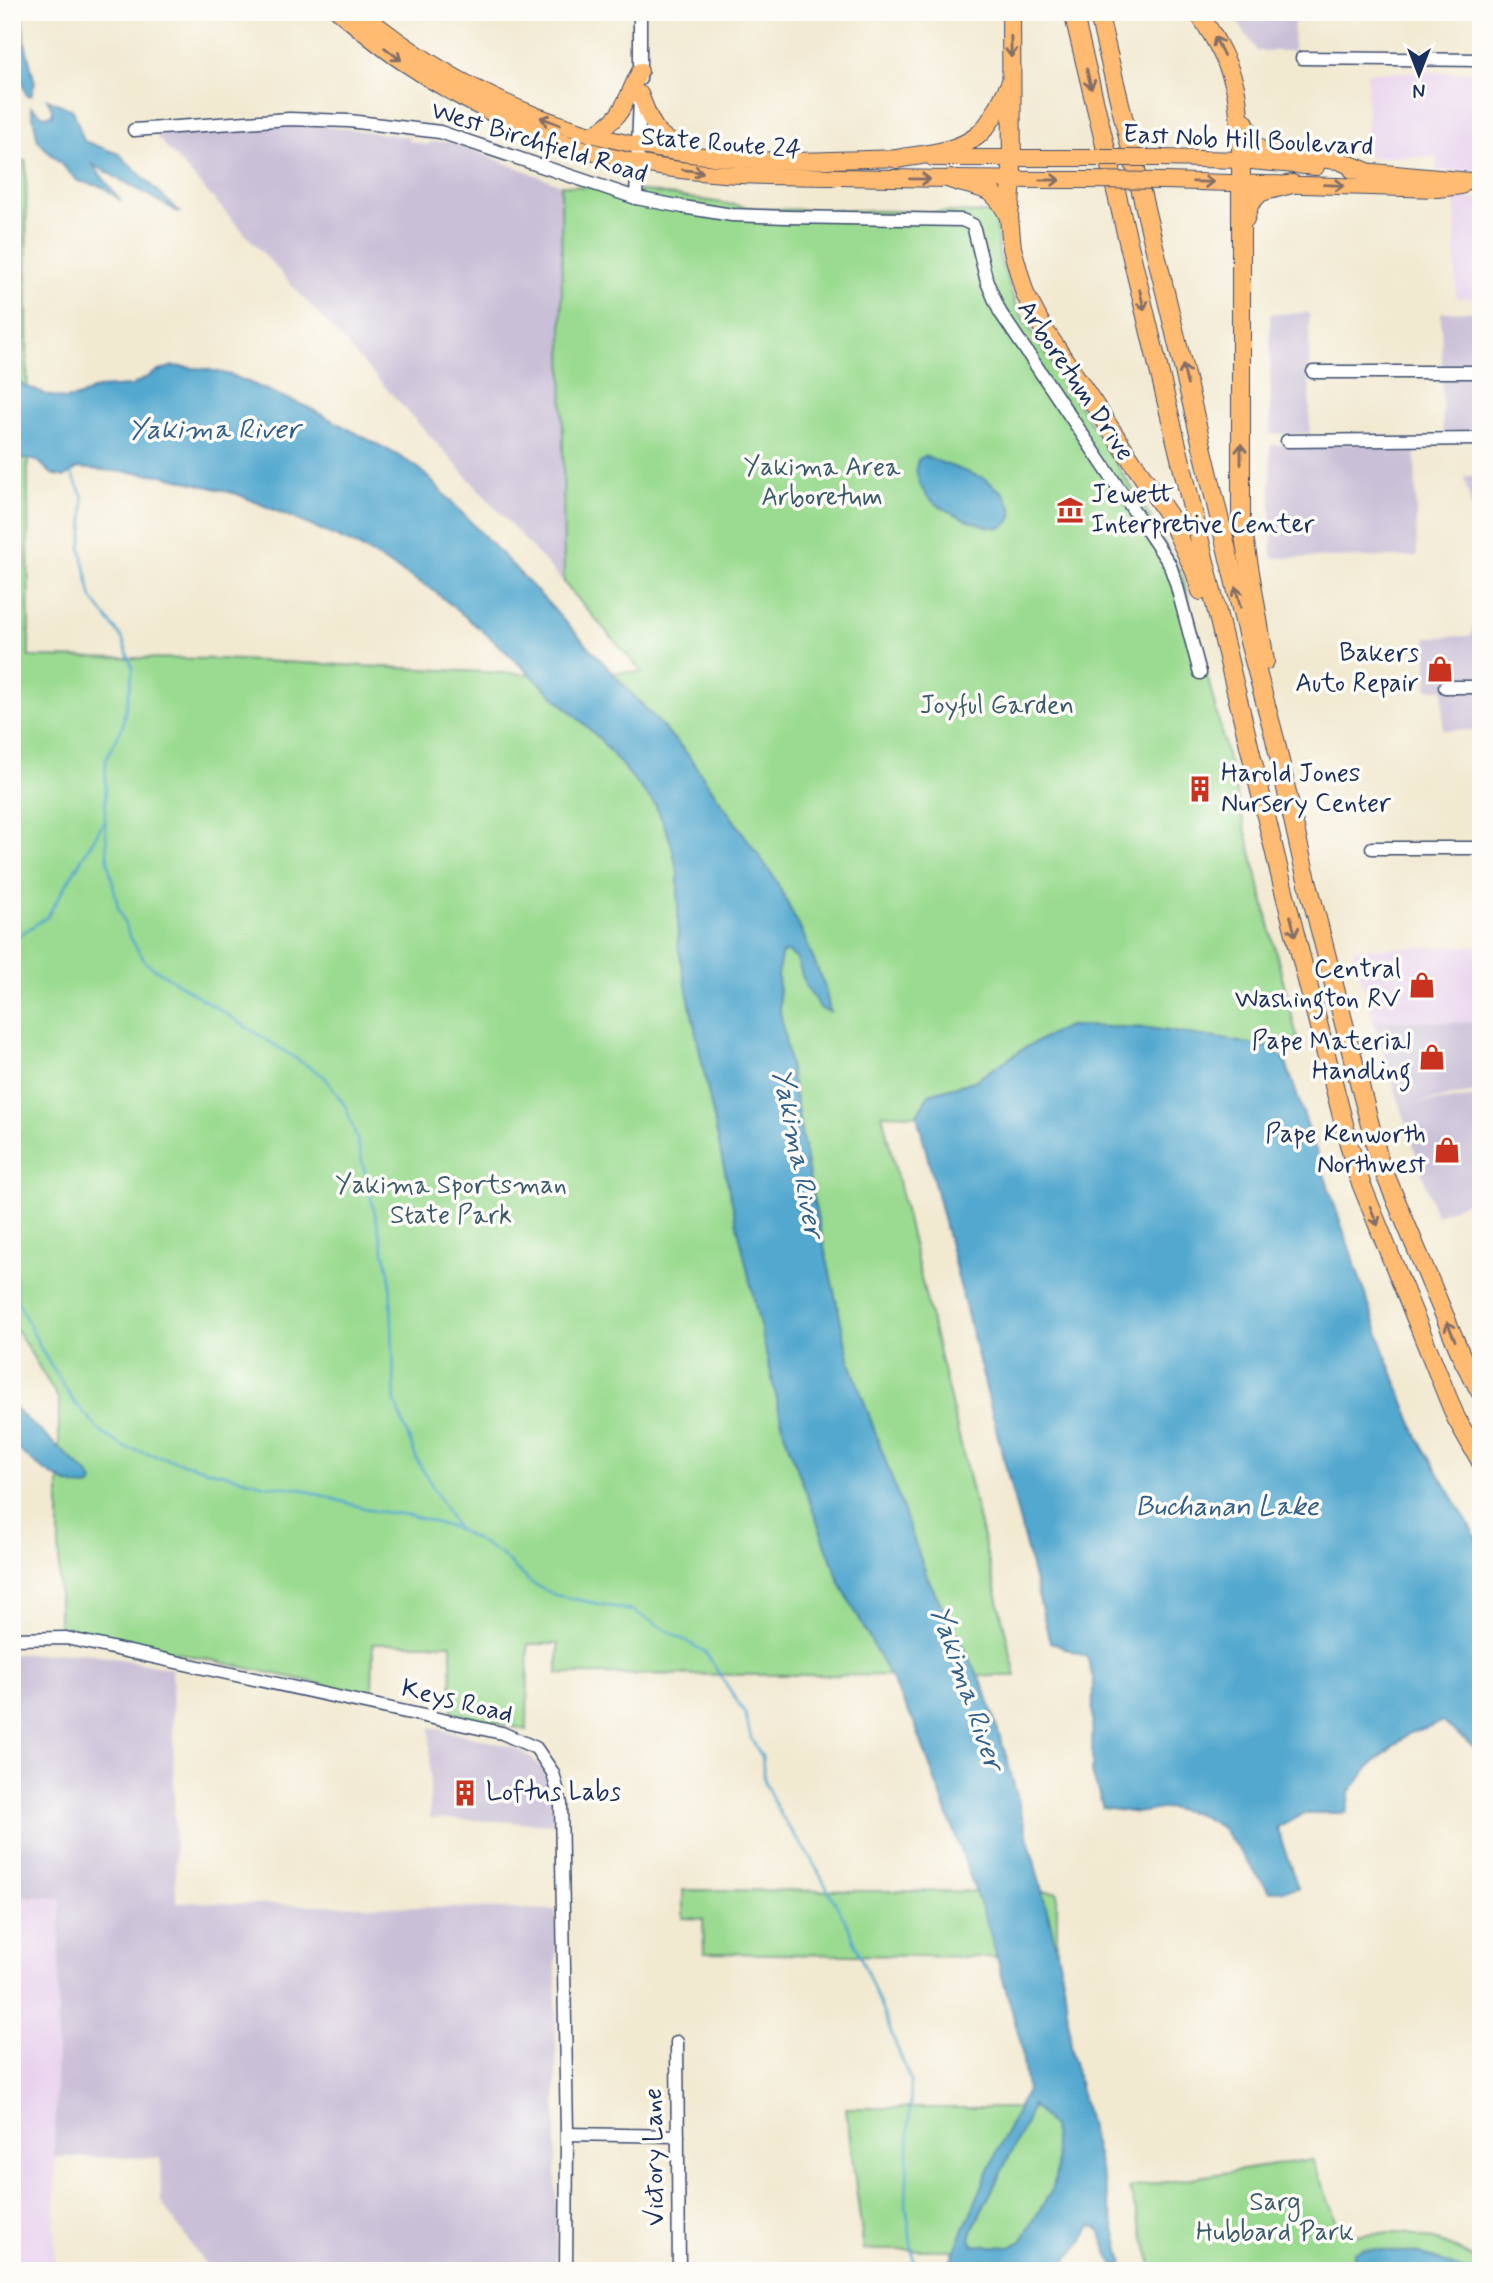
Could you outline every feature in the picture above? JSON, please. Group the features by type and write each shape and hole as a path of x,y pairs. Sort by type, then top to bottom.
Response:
{"highway":[{"path":"1011,12 1012,180 1009,217 1015,264 1025,294 1043,328 1168,516 1195,572 1257,811 1283,887"},
{"path":"1073,12 1283,887 1356,1171 1456,1418 1481,1462"},
{"path":"1098,12 1302,860 1379,1160 1464,1362 1481,1392"},
{"path":"1198,12 1227,62 1251,142 1260,150 1275,154 1338,160 1365,171"},
{"path":"897,159 955,148 978,135 1012,81"},
{"path":"1236,89 1241,160 1241,519 1267,670 1283,738 1302,860"},
{"path":"950,179 993,192 1002,201 1009,217"},
{"path":"1240,228 1250,203 1261,192 1292,184"}],"main road":[{"name":"State Route 24","path":"339,12 406,64 486,110 591,151 639,155 735,175 1012,180"},
{"name":"State Route 24","path":"361,12 450,76 509,106 592,135 639,155 690,153 736,159 790,161 1012,156"},
{"path":"592,135 615,120 623,109 640,71"},
{"path":"640,94 659,134 690,153"},
{"name":"East Nob Hill Boulevard","path":"1012,156 1241,160 1481,183"},
{"name":"East Nob Hill Boulevard","path":"1012,180 1241,182 1437,188 1481,183"}],"street":[{"path":"636,198 640,12"},
{"path":"1302,58 1481,60"},
{"name":"West Birchfield Road","path":"134,130 305,118 440,132 636,198 732,215 962,220 973,225"},
{"name":"Arboretum Drive","path":"973,225 987,282 1000,312 1169,564 1200,673"},
{"path":"1314,372 1481,372"},
{"path":"1287,441 1481,439"},
{"path":"1446,687 1481,687"},
{"path":"1372,848 1481,848"},
{"name":"Keys Road","path":"12,1639 66,1638 502,1733 536,1748 553,1773 561,1804 567,2134 566,2271"},
{"name":"Victory Lane","path":"677,2042 679,2271"},
{"path":"567,2134 678,2136"}],"shaded area":[{"path":"1231,12 1294,12 1293,51 1257,51"},
{"path":"1367,72 1481,72 1481,171 1437,171 1437,157 1367,157"},
{"path":"281,124 317,125 409,137 409,141 427,145 432,142 452,142 561,185 564,583 156,136 167,132"},
{"path":"1455,199 1481,199 1481,298 1456,298"},
{"path":"1481,311 1481,432 1443,432 1441,312"},
{"path":"1309,313 1310,434 1270,434 1270,314"},
{"path":"1415,443 1417,557 1272,558 1270,445"},
{"path":"1464,476 1481,476 1481,549"},
{"path":"1481,591 1481,730 1443,730 1443,689 1427,689 1427,637 1471,636"},
{"name":"Central Washington RV","path":"1481,946 1481,1023 1373,1020 1353,949"},
{"path":"1373,1020 1481,1023 1481,1091 1413,1103 1481,1097 1481,1195 1436,1216"},
{"path":"88,1653 172,1669 176,1902 556,1910 556,2271 210,2271 161,2202 160,2158 54,2157 61,1898 12,1896 12,1654"},
{"path":"430,1727 516,1748 531,1757 543,1770 550,1785 553,1824 430,1818"},
{"path":"12,1896 61,1898 54,2271 12,2271"}],"green space":[{"name":"Yakima Sportsman State Park","path":"12,161 26,161 29,657 218,659 524,674 642,672 564,583 561,185 645,191 761,209 995,213 999,255 1017,308 1153,521 1183,578 1301,1053 1148,1028 1068,1026 1026,1047 974,1081 929,1094 917,1115 882,1114 1016,1676 558,1674 558,1644 528,1644 527,1730 452,1712 451,1644 373,1644 372,1695 59,1627 59,1400 15,1327 12,1396"},
{"path":"683,1890 1057,1892 1057,1958 704,1953 703,1919 683,1918"},
{"path":"846,2108 1057,2108 1058,2250 864,2250"},
{"name":"Sarg Hubbard Park","path":"1312,2159 1342,2235 1402,2233 1428,2238 1465,2253 1481,2263 1481,2271 1154,2271 1129,2188"}],"water":[{"path":"12,12 22,12 24,39 35,83 31,96 27,96 25,91 12,48"},
{"path":"47,99 73,110 84,141 119,154 180,213 92,164 121,201 103,187 78,181 38,141 31,107 44,116 52,115"},
{"name":"Yakima River","path":"173,366 231,375 307,407 420,469 685,751 774,877 803,934 825,987 830,1012 821,1009 805,985 797,959 786,951 781,955 778,973 780,1010 811,1188 850,1362 928,1579 984,1687 1007,1759 1064,1983 1072,2054 1123,2262 1120,2266 1113,2265 1099,2229 1091,2225 1082,2242 1057,2271 946,2271 998,2149 1027,2091 1020,2039 988,1926 914,1722 840,1583 785,1436 719,1145 678,946 678,873 670,839 656,806 598,737 491,638 433,590 358,546 237,494 162,475 78,468 64,477 52,474 38,461 12,457 12,380 44,394 64,399 78,397 97,388 131,386","holes":["1032,2105 1052,2127 1057,2167 1053,2188 1022,2240 1010,2247 973,2245 970,2238 974,2226 1026,2123"]},
{"path":"924,456 985,479 1003,493 1012,507 1009,522 997,527 977,523 931,500 917,476 918,460"},
{"name":"Buchanan Lake","path":"1068,1026 1148,1028 1228,1040 1273,1048 1286,1063 1388,1361 1419,1440 1481,1545 1481,1755 1442,1722 1408,1734 1370,1766 1350,1792 1346,1813 1305,1813 1277,1828 1298,1888 1270,1892 1222,1828 1196,1813 1167,1808 1137,1813 1103,1808 1092,1772 1093,1678 1087,1657 1050,1642 917,1115 929,1094 974,1081 1026,1047"},
{"path":"12,1406 87,1473 93,1481 91,1486 81,1487 60,1480 38,1466 12,1443"},
{"path":"1363,2249 1415,2253 1465,2271 1354,2271 1354,2252"}],"waterway":[{"path":"70,470 83,497 81,549 92,598 122,638 133,669 122,728 106,759 105,820 108,861 118,907 130,937 146,963 325,1077 346,1107 356,1136 390,1276 395,1402 417,1460 457,1529 499,1553 530,1582 555,1595 633,1611 705,1652 745,1713 751,1738 762,1757 765,1784 849,1928 911,2082 906,2205 917,2271"},
{"path":"12,940 47,917 105,820"},
{"path":"12,1245 17,1300 42,1351 74,1402 102,1433 126,1448 265,1485 297,1488 374,1511 409,1515 457,1529"}],"place":[{"name":"Jewett Interpretive Center","path":"1070,510"},
{"name":"Bakers Auto Repair","path":"1440,669"},
{"name":"Harold Jones Nursery Center","path":"1200,789"},
{"name":"Central Washington RV","path":"1422,985"},
{"name":"Pape Material Handling","path":"1432,1057"},
{"name":"Pape Kenworth Northwest","path":"1447,1150"},
{"name":"Loftus Labs","path":"465,1793"}],"park label":[{"name":"Yakima Area Arboretum","path":"822,483"},
{"name":"Joyful Garden","path":"997,706"}]}
